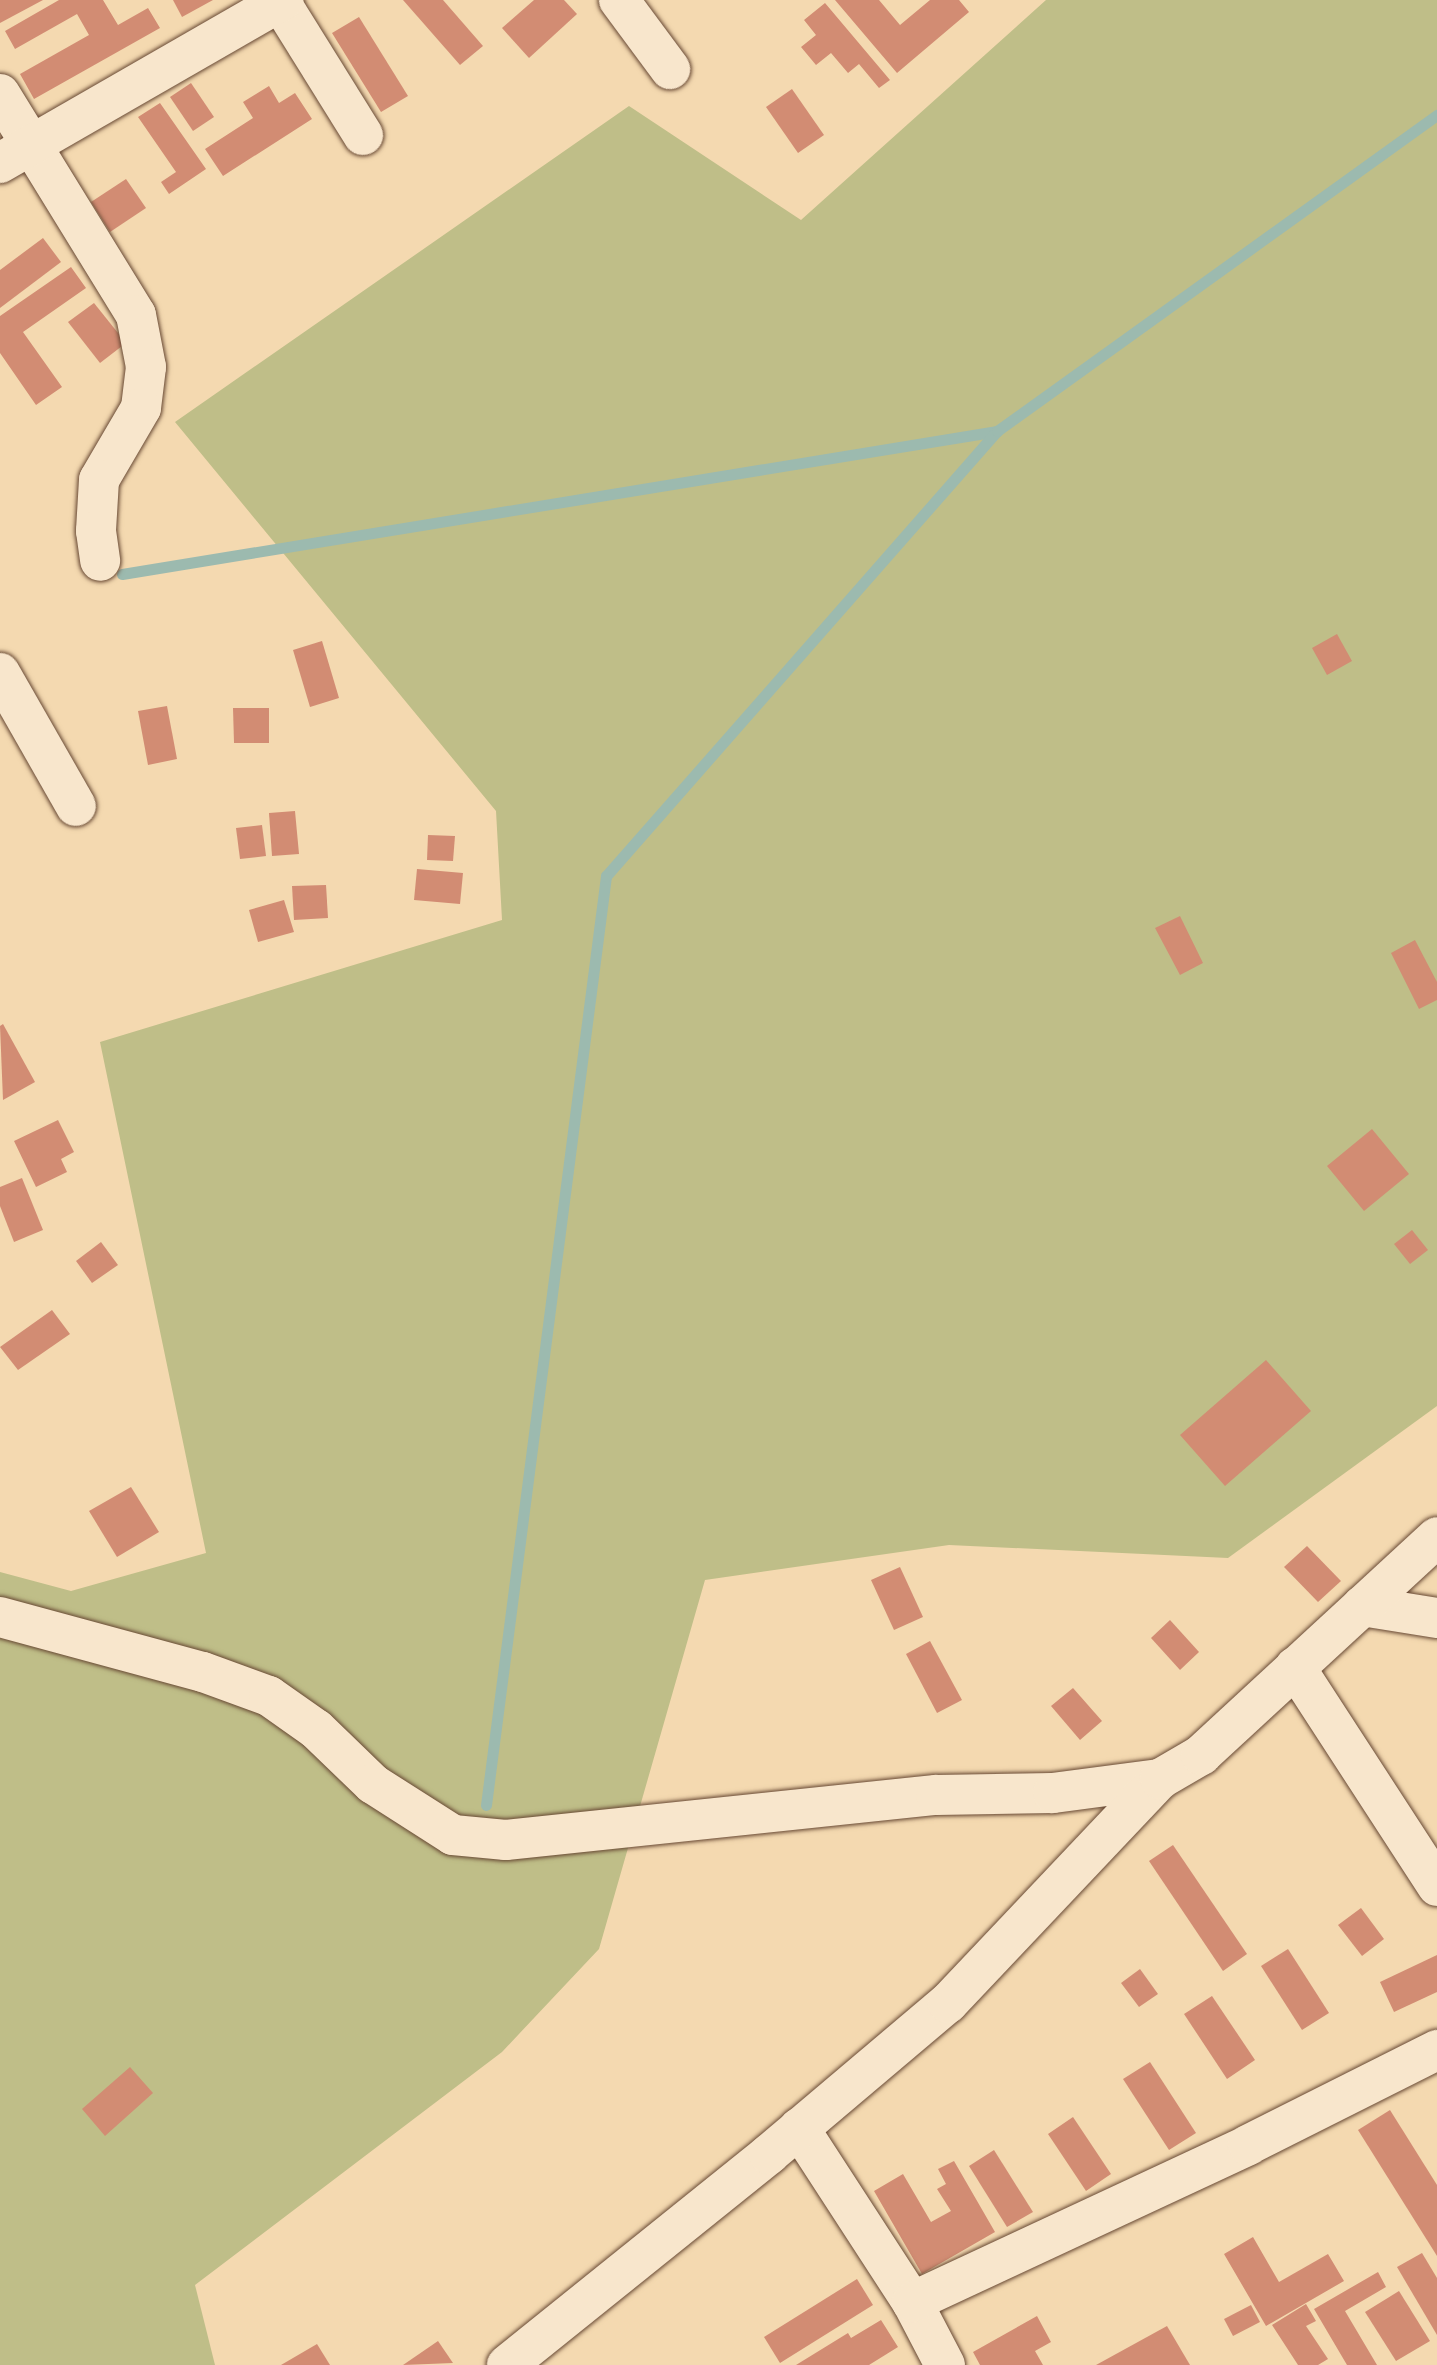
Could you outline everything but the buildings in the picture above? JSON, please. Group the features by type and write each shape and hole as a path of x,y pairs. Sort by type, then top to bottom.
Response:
{"street":[{"path":"619,0 670,69"},
{"path":"16,155 281,1 363,135"},
{"path":"0,94 16,155 136,315 146,366 141,408 98,480 96,531 100,561"},
{"path":"0,673 76,806"},
{"path":"507,2365 800,2128 948,2002 1160,1779 1200,1754 1437,1537"},
{"path":"1362,1606 1437,1618"},
{"path":"0,1618 203,1672 269,1696 316,1729 373,1784 453,1834 506,1840 936,1794 1053,1793 1160,1779"},
{"path":"1295,1667 1437,1886"},
{"path":"912,2302 1248,2145 1437,2050"},
{"path":"800,2128 912,2302 945,2365"}],"shaded area":[{"path":"1046,0 1437,0 1437,1406 1228,1558 949,1545 705,1580 599,1949 502,2052 195,2285 215,2365 0,2365 0,1572 71,1591 206,1553 100,1042 502,920 496,811 175,422 629,106 801,220"}],"waterway":[{"path":"486,1805 606,876 997,431 1437,115"},
{"path":"122,574 997,431"}]}
